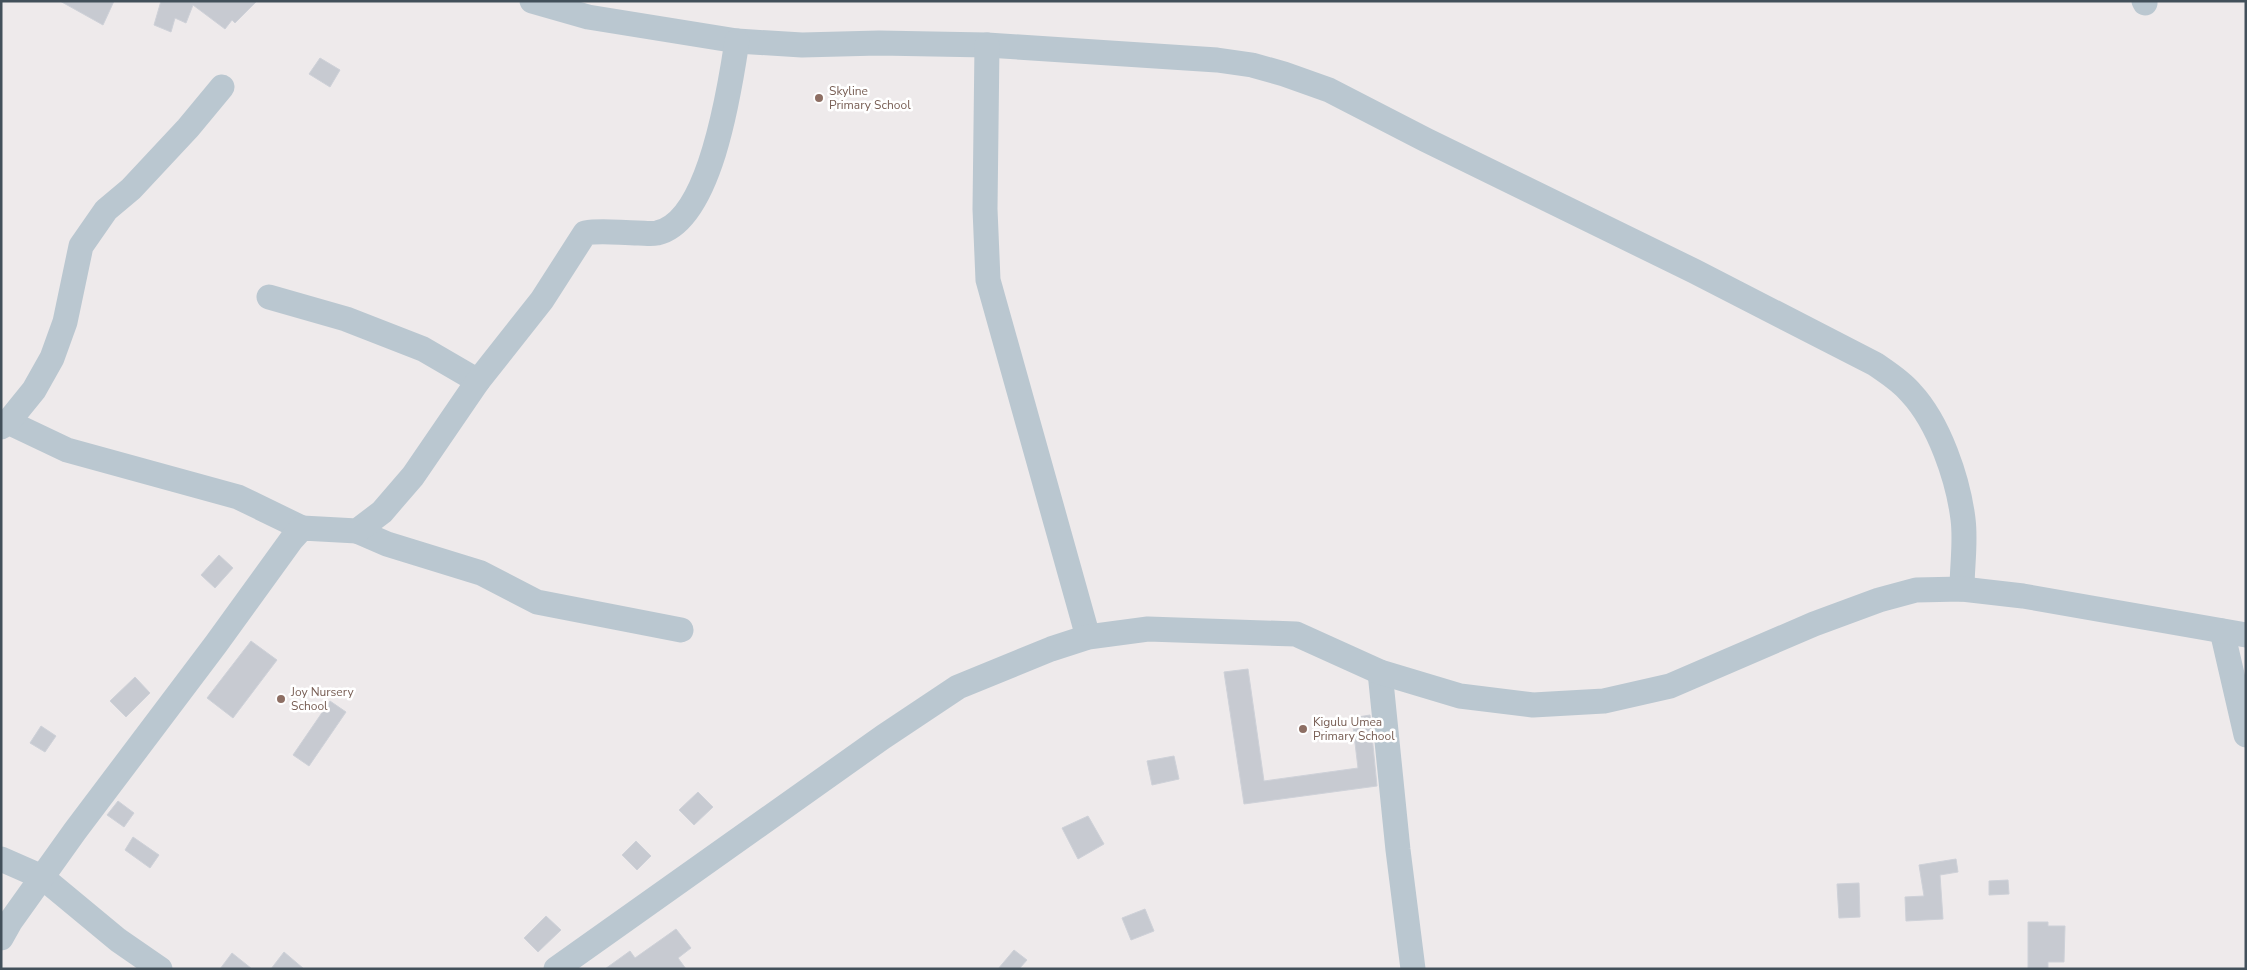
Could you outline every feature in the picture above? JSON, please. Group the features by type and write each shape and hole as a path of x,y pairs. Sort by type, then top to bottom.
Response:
{"street":[{"path":"532,1 588,17 737,41 802,45 879,43 987,45 1216,60 1252,65 1329,90 1426,140 1694,271 1875,364 1900,382 1912,394 1934,423 1952,474 1963,520 1962,588"},
{"path":"357,531 382,512 413,476 478,381 542,300 585,234 599,231 656,234 670,228 683,215 696,196 710,167 728,94 737,41"},
{"path":"987,45 985,209 988,280 1088,637"},
{"path":"222,87 188,128 138,182 106,210 81,246 65,322 52,358 34,390 5,424 66,450 238,497 302,528 357,531 387,544 481,573 537,602 681,630"},
{"path":"269,297 346,319 423,349 478,381"},
{"path":"1,938 42,877 216,644 268,569 302,528"},
{"path":"556,969 883,737 958,687 1051,649 1088,637 1148,628 1296,634 1380,672 1460,696 1533,705 1604,701 1670,686 1814,624 1879,600 1916,590 1962,588 2023,596 2246,635"},
{"path":"2222,631 2246,735"},
{"path":"1380,672 1398,850 1413,969"},
{"path":"1,859 42,877 118,940 160,969"}],"building":[{"path":"60,1 114,1 103,25"},
{"path":"161,1 257,1 235,23 232,20 225,29 193,5 186,23 175,18 171,32 154,25"},
{"path":"320,58 340,70 330,87 309,74"},
{"path":"219,555 233,568 215,588 201,575"},
{"path":"251,641 277,660 233,718 207,698"},
{"path":"1248,669 1264,781 1358,768 1352,718 1370,715 1377,786 1244,804 1224,672"},
{"path":"135,677 150,693 126,717 110,701"},
{"path":"330,701 346,712 309,766 293,755"},
{"path":"41,726 56,736 45,752 30,743"},
{"path":"1174,756 1179,779 1152,785 1147,761"},
{"path":"698,792 713,807 694,825 679,810"},
{"path":"118,801 134,813 124,827 107,815"},
{"path":"1088,816 1104,844 1078,859 1062,828"},
{"path":"133,837 159,855 150,868 125,850"},
{"path":"636,841 651,856 637,870 622,855"},
{"path":"1956,859 1958,872 1940,875 1943,919 1906,921 1905,897 1924,896 1919,865"},
{"path":"2008,880 2009,894 1989,895 1989,881"},
{"path":"1859,883 1860,917 1839,918 1837,884"},
{"path":"1145,909 1154,931 1131,940 1122,918"},
{"path":"546,916 561,930 538,952 524,938"},
{"path":"2028,922 2048,922 2048,926 2065,926 2064,962 2048,962 2048,969 2028,969"},
{"path":"676,929 691,948 678,958 686,969 605,969 630,951 635,958"},
{"path":"1014,950 1027,960 1019,969 998,969"},
{"path":"284,952 304,969 271,969"},
{"path":"232,953 252,969 220,969"}],"place":[{"name":"Skyline Primary School","path":"819,98"},
{"name":"Joy Nursery School","path":"281,699"},
{"name":"Kigulu Umea Primary School","path":"1303,729"}]}
